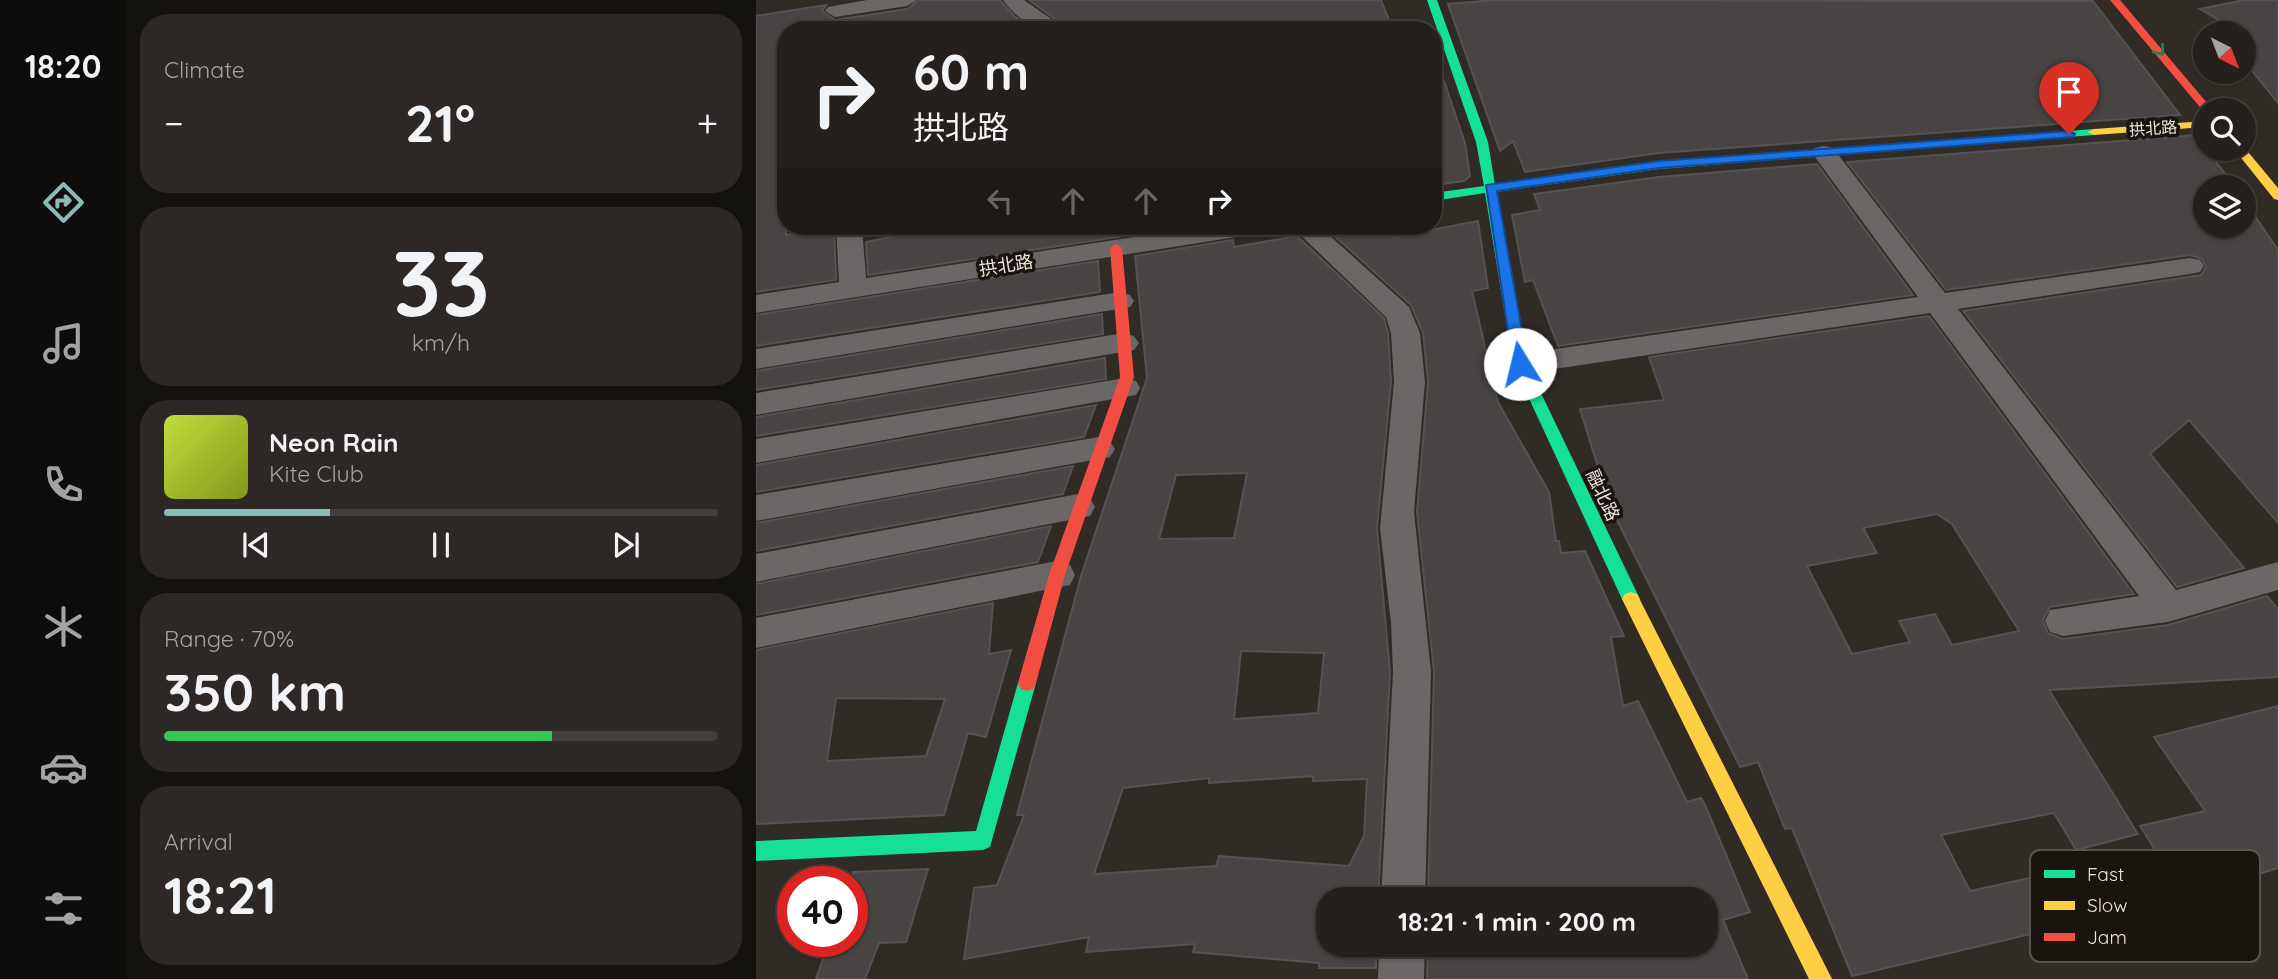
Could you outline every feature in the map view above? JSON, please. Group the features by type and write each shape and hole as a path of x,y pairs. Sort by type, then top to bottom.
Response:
{"street":[{"path":"835,14 907,0"},
{"path":"1013,0 1022,11 1040,21"},
{"name":"融北路","path":"1432,0 1439,21"},
{"path":"2115,0 2198,98"},
{"name":"融北路","path":"1442,28 1482,142 1520,364 1681,702 1821,979"},
{"name":"拱北路","path":"1442,196 1659,165 2193,125"},
{"path":"1824,153 2168,607"},
{"path":"2250,161 2278,196"},
{"path":"850,235 853,289"},
{"name":"拱北路","path":"756,304 1198,235"},
{"path":"1314,235 1399,313 1407,329 1406,416 1397,514 1410,639 1411,766 1403,887"},
{"path":"756,851 983,840 1078,507 1125,388 1116,248"},
{"path":"1520,364 2190,266"},
{"path":"756,359 1120,301"},
{"path":"756,404 1124,343"},
{"path":"756,451 1125,388"},
{"path":"756,508 1099,449"},
{"path":"756,568 1078,507"},
{"path":"756,633 1057,575"},
{"path":"2063,621 2168,607 2278,576"},
{"path":"1402,957 1402,979"}],"building":[{"path":"919,0 1000,0 1015,17 1023,21 777,21 777,235 834,235 836,280 756,292 756,16 826,5 822,11 835,20 907,9"},
{"path":"1029,0 1381,0 1389,21 1058,21"},
{"path":"1495,0 2093,1 2180,115 1659,153 1525,172 1513,141 1500,151 1448,4"},
{"path":"2244,0 2278,0 2278,103 2256,76 2256,21 2220,21 2200,9"},
{"path":"1442,75 1465,143 1470,176 1464,181 1442,184"},
{"path":"2193,135 2193,161 2216,161 2226,175 2193,175 2193,238 2256,238 2256,218 2278,250 2278,523 2189,420 2150,454 2244,568 2177,587 1963,311 2201,275 2206,267 2202,259 2190,255 1946,290 1847,162"},
{"path":"1817,164 1913,295 1558,346 1533,280 1525,282 1512,215 1540,210 1534,194 1659,177"},
{"path":"1478,221 1488,288 1472,291 1498,402 1549,492 1556,541 1559,541 1561,553 1585,551 1624,636 1611,637 1623,706 1638,701 1687,802 1701,798 1706,807 1750,912 1723,920 1748,979 1427,979 1428,957 1718,957 1718,887 1428,887 1434,672 1417,512 1428,382 1423,333 1411,305 1333,235 1442,235 1442,228"},
{"path":"900,235 1131,235 868,275 866,242"},
{"path":"1297,236 1384,318 1388,333 1391,382 1377,528 1390,672 1379,887 1316,887 1316,957 1376,957 1376,968 1319,968 1319,963 1193,952 1195,944 1086,952 1089,937 964,959 974,888 997,885 1024,815 1017,815 1081,576 1147,378 1135,256 1233,240 1234,247","holes":["1247,473 1234,538 1159,539 1176,475","1241,651 1324,653 1318,713 1234,719","1313,776 1313,781 1367,779 1364,836 1349,866 1219,856 1216,866 1094,874 1123,788 1209,778 1209,783"]},
{"path":"1098,261 1100,292 756,346 756,315"},
{"path":"1102,314 1103,334 756,390 756,371"},
{"path":"1929,316 2134,594 2050,607 2043,620 2048,633 2063,639 2168,625 2267,596 2278,609 2278,677 2049,690 2138,834 2076,850 2054,813 1941,835 1970,891 2030,878 2030,934 1852,976 1792,828 1785,829 1758,762 1740,767 1610,506 1580,409 1664,400 1649,357","holes":["1937,514 1952,524 2019,631 1952,645 1935,614 1899,621 1910,642 1852,654 1807,566 1877,553 1863,528"]},
{"path":"1105,358 1106,379 756,436 756,417"},
{"path":"1096,405 1084,437 756,492 756,465"},
{"path":"1073,466 1063,494 756,551 756,523"},
{"path":"1051,526 1038,562 756,615 756,584"},
{"path":"993,603 989,654 1011,650 986,737 968,733 944,815 756,824 756,650","holes":["836,698 945,699 926,756 827,761"]},
{"path":"2278,706 2278,868 2260,874 2260,850 2155,850 2140,826 2205,811 2154,737"},
{"path":"928,869 906,942 879,943 865,979 816,979 824,957 868,957 868,871"}],"traffic: fast":[{"path":"1432,0 1439,21"},
{"path":"1442,28 1482,142 1520,364 1631,599"},
{"path":"1442,196 1659,165 2094,132"},
{"path":"756,851 983,840 1027,683"}],"traffic: slow":[{"path":"2094,132 2193,125"},
{"path":"2250,161 2278,196"},
{"path":"1631,599 1821,979"}],"traffic: jam":[{"path":"2115,0 2198,98"},
{"path":"1027,683 1057,575 1127,377 1116,248"}],"route":[{"path":"1520,364 1490,188 1659,165 2069,134"}]}
